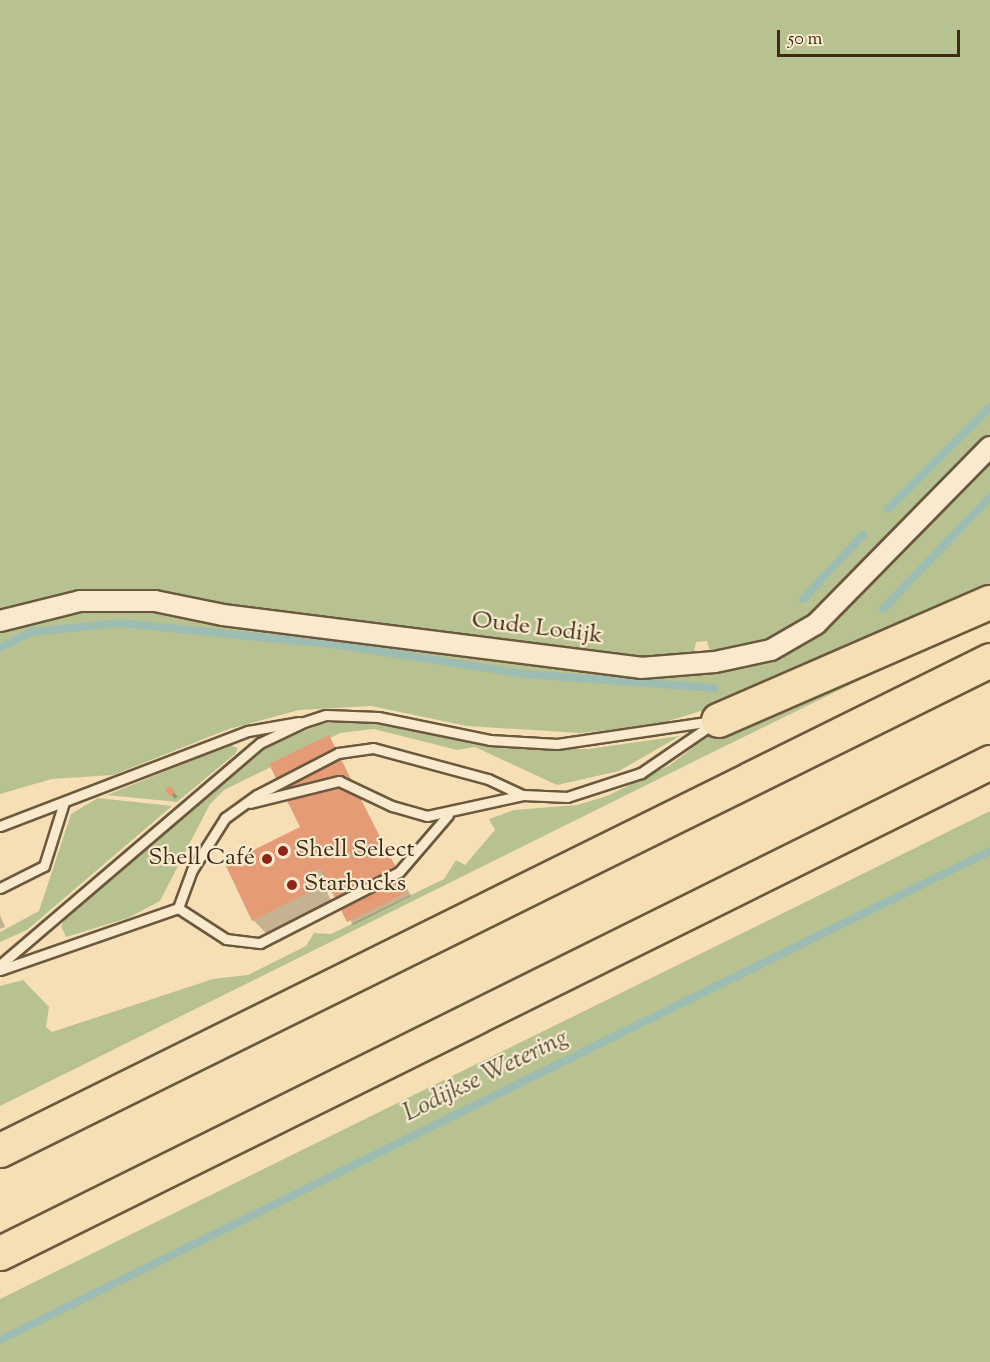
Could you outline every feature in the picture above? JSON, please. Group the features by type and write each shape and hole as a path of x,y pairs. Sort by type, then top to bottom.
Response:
{"highway":[{"path":"718,720 990,602"},
{"path":"0,1150 990,660"},
{"path":"0,1252 990,762"}],"street":[{"name":"Oude Lodijk","path":"0,621 80,601 155,601 245,618 641,668 715,662 771,650 816,624 990,447"}],"lane":[{"path":"0,965 260,743 304,722 326,715 378,717 490,740 557,744 718,720"},
{"path":"0,970 178,908 216,829 238,806 355,748 417,759 523,795 567,797 615,785 679,752 718,720"},
{"path":"0,826 248,730 304,722"},
{"path":"238,806 339,781 402,810 448,815 523,795"},
{"path":"0,888 44,866 64,802"},
{"path":"178,908 226,939 260,944 399,872 448,815"}],"green space":[{"path":"0,0 990,0 990,435 798,627 769,644 711,655 707,641 696,642 693,656 645,661 97,589 0,614"},
{"path":"990,455 990,594 780,687 655,725 580,733 467,726 371,706 299,710 229,729 113,775 52,779 0,794 0,629 60,612 140,607 621,671 775,652"},
{"path":"990,616 0,1106 0,986 23,980 49,1007 46,1027 52,1032 213,979 248,975 306,946 314,933 331,934 444,879 456,860 465,865 495,830 489,819 514,810 577,805 607,796 670,765 719,728"},
{"path":"356,720 527,749 588,749 680,736 619,771 557,785 475,747 457,750 374,729 340,733 224,790 210,804 160,901 128,918 66,937 61,926 66,916 269,746 321,724"},
{"path":"230,745 238,748 235,754 177,802 107,795"},
{"path":"98,798 172,806 27,930 0,942 0,932 39,911 71,814"},
{"path":"990,811 990,1362 0,1362 0,1299"}],"building":[{"path":"329,735 407,892 347,922 320,868 309,873 317,888 252,921 225,864 300,827 269,764"},
{"path":"170,786 175,792 170,796 165,790"}],"waterway":[{"path":"888,509 990,407"},
{"path":"883,609 990,497"},
{"path":"803,599 863,535"},
{"path":"0,648 32,632 121,623 339,645 525,674 714,688"},
{"name":"Lodijkse Wetering","path":"0,1340 990,851"}],"place":[{"name":"Shell Select","path":"283,851"},
{"name":"Shell Café","path":"267,859"},
{"name":"Starbucks","path":"292,885"}]}
